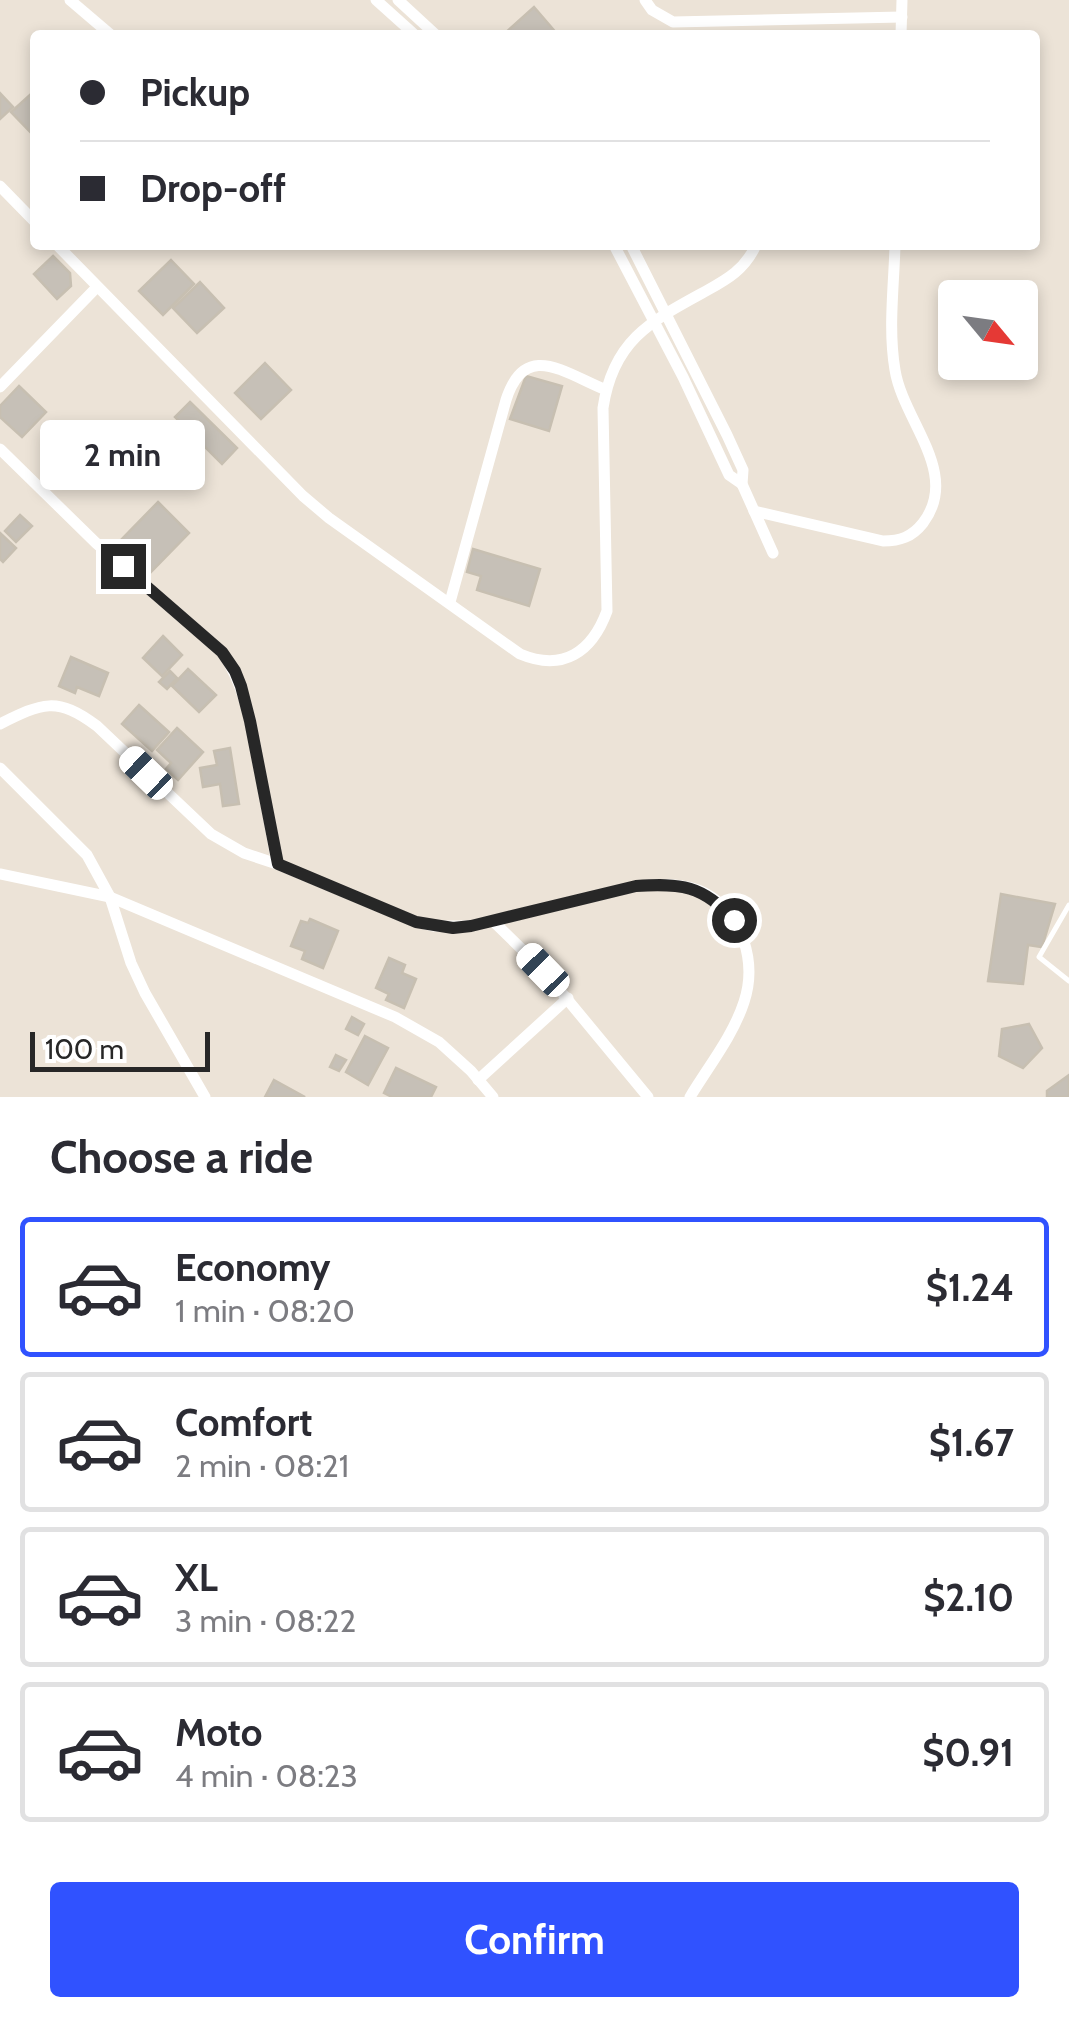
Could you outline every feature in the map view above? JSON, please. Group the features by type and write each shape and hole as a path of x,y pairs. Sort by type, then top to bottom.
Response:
{"street":[{"path":"70,0 105,30"},
{"path":"376,0 409,30"},
{"path":"398,0 431,30"},
{"path":"644,0 652,10 673,22 902,16"},
{"path":"901,30 902,0"},
{"path":"767,30 768,18"},
{"path":"0,186 30,217"},
{"path":"62,250 329,518 508,645 537,661 554,662 590,643 607,611 603,438 606,390 613,372 632,338 666,312 731,278 754,250"},
{"path":"617,250 729,475 742,484"},
{"path":"634,250 742,470 742,484 772,553"},
{"path":"754,511 883,541 898,541 917,530 930,514 936,496 936,471 902,397 892,350 895,250"},
{"path":"0,387 97,287"},
{"path":"450,602 510,386 520,372 538,365 606,390"},
{"path":"0,449 96,543 222,652 235,671 250,721 278,864"},
{"path":"0,724 49,705 81,714 211,834 244,853 416,922 453,928 636,886 661,884 704,892 734,920 749,959 749,980 733,1026 690,1097"},
{"path":"0,768 86,854 110,897 145,993 205,1097"},
{"path":"0,874 110,897 396,1017 438,1042 492,1097"},
{"path":"493,921 568,998 648,1097"},
{"path":"478,1080 568,998"}],"lane":[{"path":"1069,905 1038,957 1069,981"}],"building":[{"path":"534,7 554,30 509,30"},
{"path":"0,93 13,107 0,119"},
{"path":"30,95 30,132 11,112"},
{"path":"53,256 70,273 71,286 57,299 34,274"},
{"path":"171,260 194,284 163,315 139,291"},
{"path":"200,282 224,308 197,333 173,308"},
{"path":"265,363 291,390 261,419 235,393"},
{"path":"526,376 562,386 549,431 510,419"},
{"path":"19,386 46,412 22,437 0,417 0,406"},
{"path":"190,402 237,448 222,464 175,417"},
{"path":"158,502 189,533 151,572 120,541"},
{"path":"20,515 32,526 16,542 5,531"},
{"path":"0,533 16,548 3,562 0,559"},
{"path":"473,549 540,569 529,606 477,590 481,576 467,572"},
{"path":"163,636 182,655 162,676 143,658"},
{"path":"71,657 108,673 99,696 77,687 75,693 59,686"},
{"path":"188,669 216,695 199,712 172,686"},
{"path":"170,671 177,678 167,689 159,682"},
{"path":"139,705 169,732 152,751 122,724"},
{"path":"177,728 203,752 178,780 166,769 171,763 157,750"},
{"path":"230,748 239,804 223,806 220,784 203,787 200,768 217,765 214,751"},
{"path":"1001,894 1055,904 1042,947 1028,945 1023,984 988,981"},
{"path":"310,919 338,931 323,968 302,959 305,951 291,946 301,921 308,923"},
{"path":"389,958 405,965 402,973 416,979 404,1008 386,1000 389,994 376,988"},
{"path":"352,1017 364,1024 358,1035 346,1029"},
{"path":"1029,1024 1042,1048 1023,1068 999,1056 1002,1029"},
{"path":"365,1036 388,1048 368,1085 346,1072"},
{"path":"336,1055 346,1060 339,1071 330,1067"},
{"path":"396,1068 436,1087 431,1097 392,1097 384,1093"},
{"path":"1069,1075 1069,1097 1047,1097 1047,1091"},
{"path":"274,1080 305,1097 265,1097"}],"route":[{"path":"123,566 222,652 235,671 250,721 278,864 433,926 471,926 636,886 661,884 704,892 734,920"}]}
